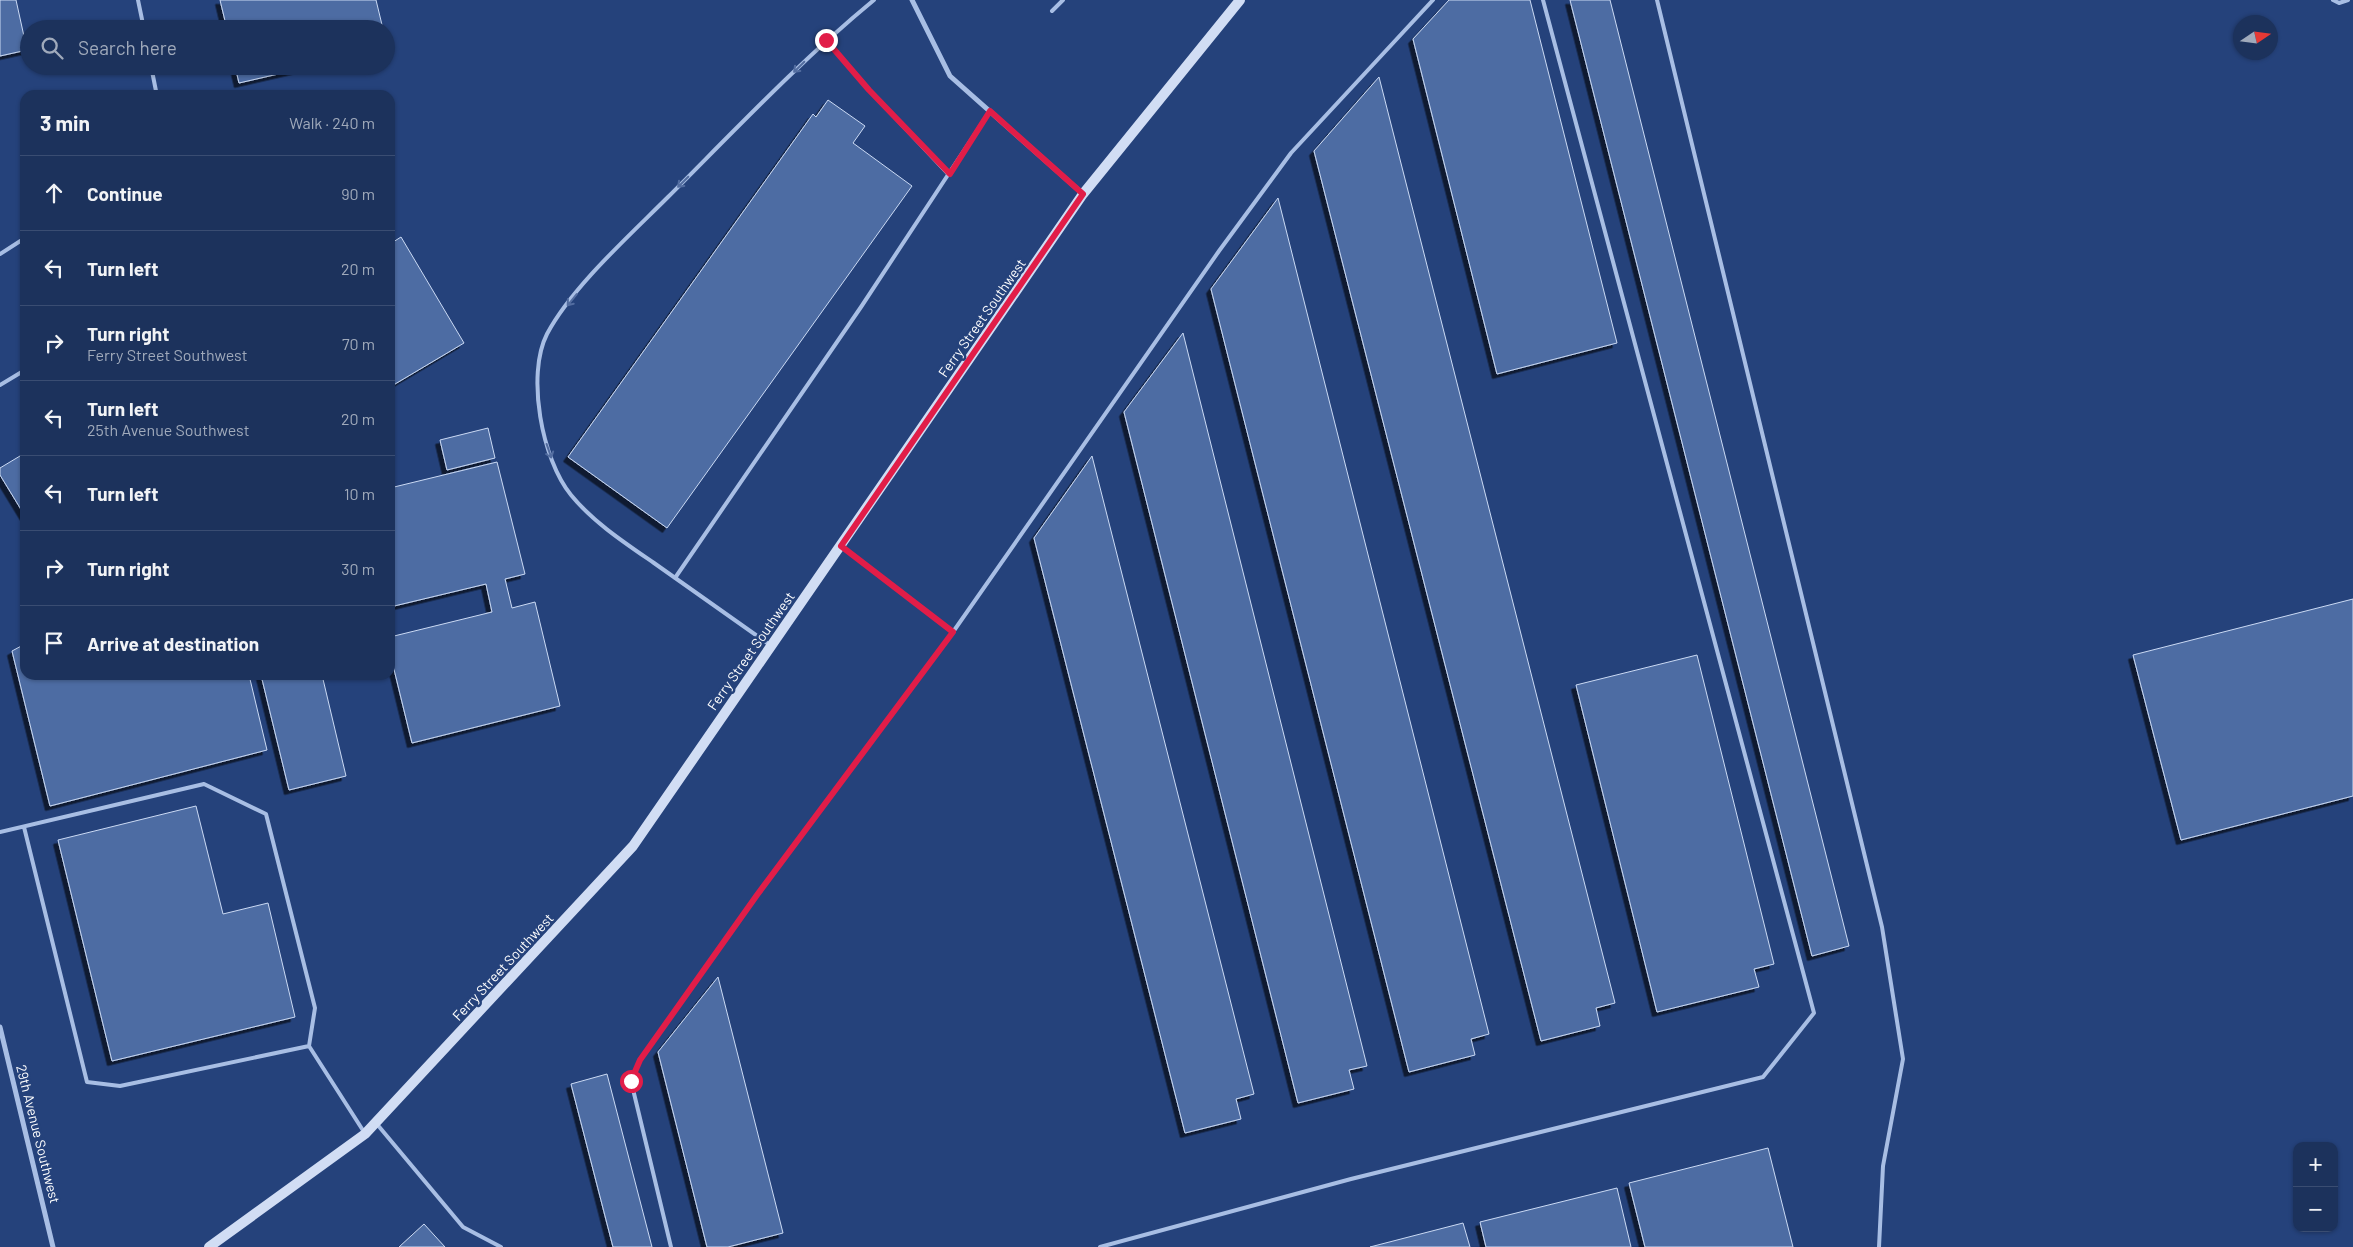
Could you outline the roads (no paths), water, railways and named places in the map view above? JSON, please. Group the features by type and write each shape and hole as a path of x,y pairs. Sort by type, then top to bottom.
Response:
{"street":[{"path":"912,0 950,76 1083,194"},
{"name":"Ferry Street Southwest","path":"209,1247 365,1134 633,846 1083,194 1240,0"},
{"name":"29th Avenue Southwest","path":"0,1027 53,1247"}],"lane":[{"path":"138,0 142,20"},
{"path":"772,646 612,533 570,494 548,452 541,418 536,369 547,335 569,302 608,257 826,40 874,0"},
{"path":"1052,11 1063,0"},
{"path":"671,1247 631,1081 640,1060 757,895 953,632 1207,268 1291,153 1433,0"},
{"path":"1100,1247 1351,1179 1763,1077 1814,1013 1543,0"},
{"path":"1657,0 1882,927 1903,1058 1883,1166 1880,1247"},
{"path":"2332,0 2339,3 2348,0"},
{"path":"826,40 869,90 950,174"},
{"path":"153,75 156,90"},
{"path":"675,578 950,174 990,111"},
{"path":"0,254 20,241"},
{"path":"0,385 20,373"},
{"path":"841,546 953,632"},
{"path":"0,832 204,784 266,814 315,1008 309,1046 365,1134"},
{"path":"24,827 87,1082 120,1086 309,1046"},
{"path":"376,1122 463,1227 501,1247"}]}
